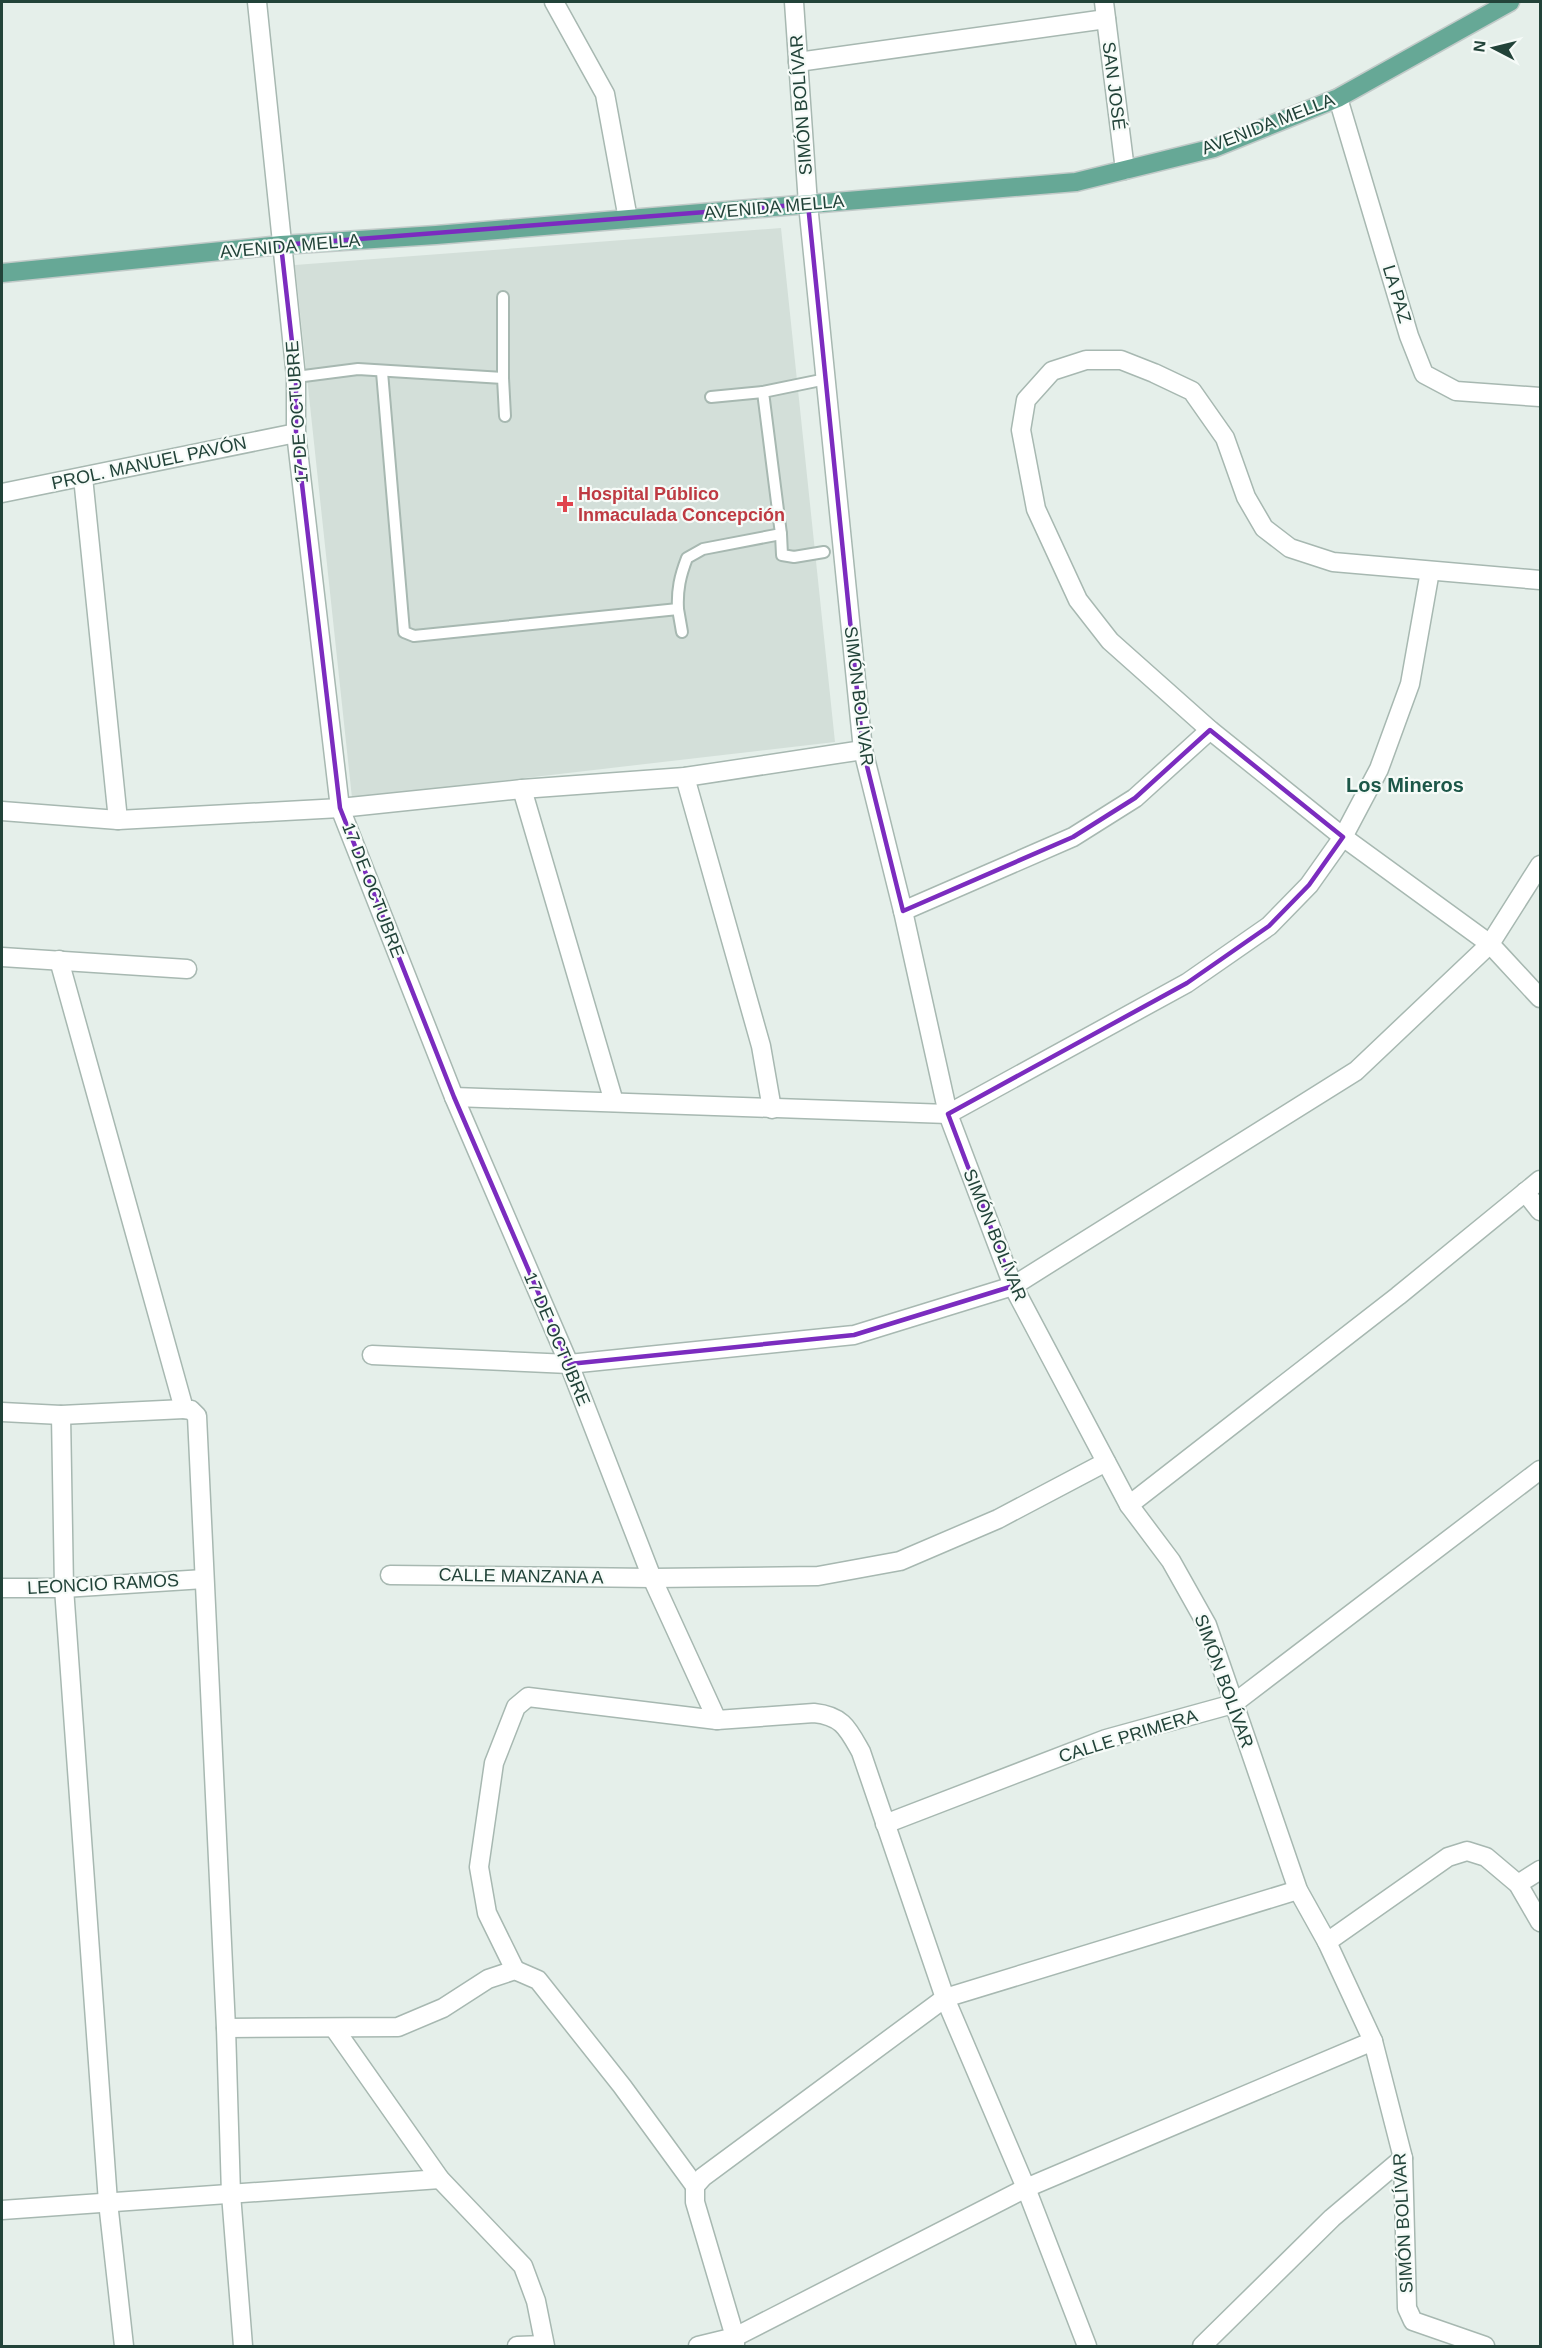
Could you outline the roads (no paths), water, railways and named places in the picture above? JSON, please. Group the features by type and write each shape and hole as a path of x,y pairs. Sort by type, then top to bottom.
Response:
{"main road":[{"name":"AVENIDA MELLA","path":"2,273 281,245 436,235 1076,182 1214,148 1338,98 1510,2"}],"street":[{"name":"17 DE OCTUBRE","path":"257,2 296,377 296,432 340,808 454,1097 569,1364 652,1578 717,1720"},
{"path":"554,2 605,94 628,219"},
{"name":"SIMÓN BOLÍVAR","path":"794,2 808,204 863,750 903,910 948,1114 1012,1286 1129,1505 1171,1561 1207,1626 1298,1890 1327,1942 1373,2041 1403,2158 1407,2308 1413,2321 1485,2346"},
{"path":"798,62 1105,10"},
{"name":"SAN JOSÉ","path":"1105,10 1125,170"},
{"name":"LA PAZ","path":"1338,98 1409,336 1424,374 1456,391 1540,397"},
{"path":"1540,580 1333,561 1290,548 1264,528 1246,497 1225,438 1192,391 1121,360 1086,360 1052,371 1026,400 1021,430 1035,509 1078,600 1110,641 1210,730 1343,837 1490,944 1540,998"},
{"name":"PROL. MANUEL PAVÓN","path":"2,493 296,432"},
{"path":"83,477 118,820"},
{"path":"454,1097 948,1114 1187,983 1269,926 1309,885 1343,837 1379,769 1410,684 1430,571"},
{"path":"903,910 1074,837 1135,798 1210,730"},
{"path":"2,811 118,820 340,808 522,789 686,777 863,750"},
{"path":"686,777 761,1046 772,1109"},
{"path":"522,789 614,1102"},
{"path":"372,1355 569,1364 854,1335 1012,1286 1356,1071 1490,944 1540,865"},
{"path":"2,957 187,969"},
{"path":"59,960 184,1409"},
{"path":"1129,1505 1398,1296 1540,1180"},
{"path":"1525,1192 1540,1211"},
{"path":"2,1412 60,1415 184,1409 191,1410 196,1416 226,2028 231,2194 243,2346"},
{"path":"60,1415 64,1588 108,2202 124,2346"},
{"name":"CALLE MANZANA A","path":"390,1575 652,1578 818,1576 900,1561 998,1519 1106,1462"},
{"name":"CALLE PRIMERA","path":"885,1824 1106,1739 1233,1704 1540,1470"},
{"name":"LEONCIO RAMOS","path":"2,1588 64,1588 204,1579"},
{"path":"735,2342 695,2202 695,2186 622,2086 538,1980 515,1970 488,1913 479,1867 494,1762 516,1707 528,1697 717,1720 814,1713 829,1714 845,1725 861,1752 945,1998 1026,2187 1088,2346"},
{"path":"1327,1942 1448,1857 1467,1851 1486,1857 1518,1884 1540,1922"},
{"path":"1518,1884 1540,1870"},
{"path":"695,2186 703,2177 945,1998 1298,1890"},
{"path":"226,2028 398,2027 443,2008 488,1979 515,1970"},
{"path":"334,2028 440,2179 523,2266 536,2301 544,2346 517,2346"},
{"path":"698,2346 735,2342 1026,2187 1373,2041"},
{"path":"1202,2346 1332,2218 1403,2158"},
{"path":"2,2210 440,2179"}],"lane":[{"path":"503,297 505,416"},
{"path":"296,377 358,369 503,378"},
{"path":"382,372 404,632 414,636 678,609"},
{"path":"711,397 763,392 826,379"},
{"path":"763,392 782,555 794,557 824,552"},
{"path":"682,632 677,594 679,580 687,558 703,549 781,534"}],"place":[{"name":"Hospital Público Inmaculada Concepción","path":"565,504"}],"district":[{"name":"Los Mineros","path":"1405,785"}]}
